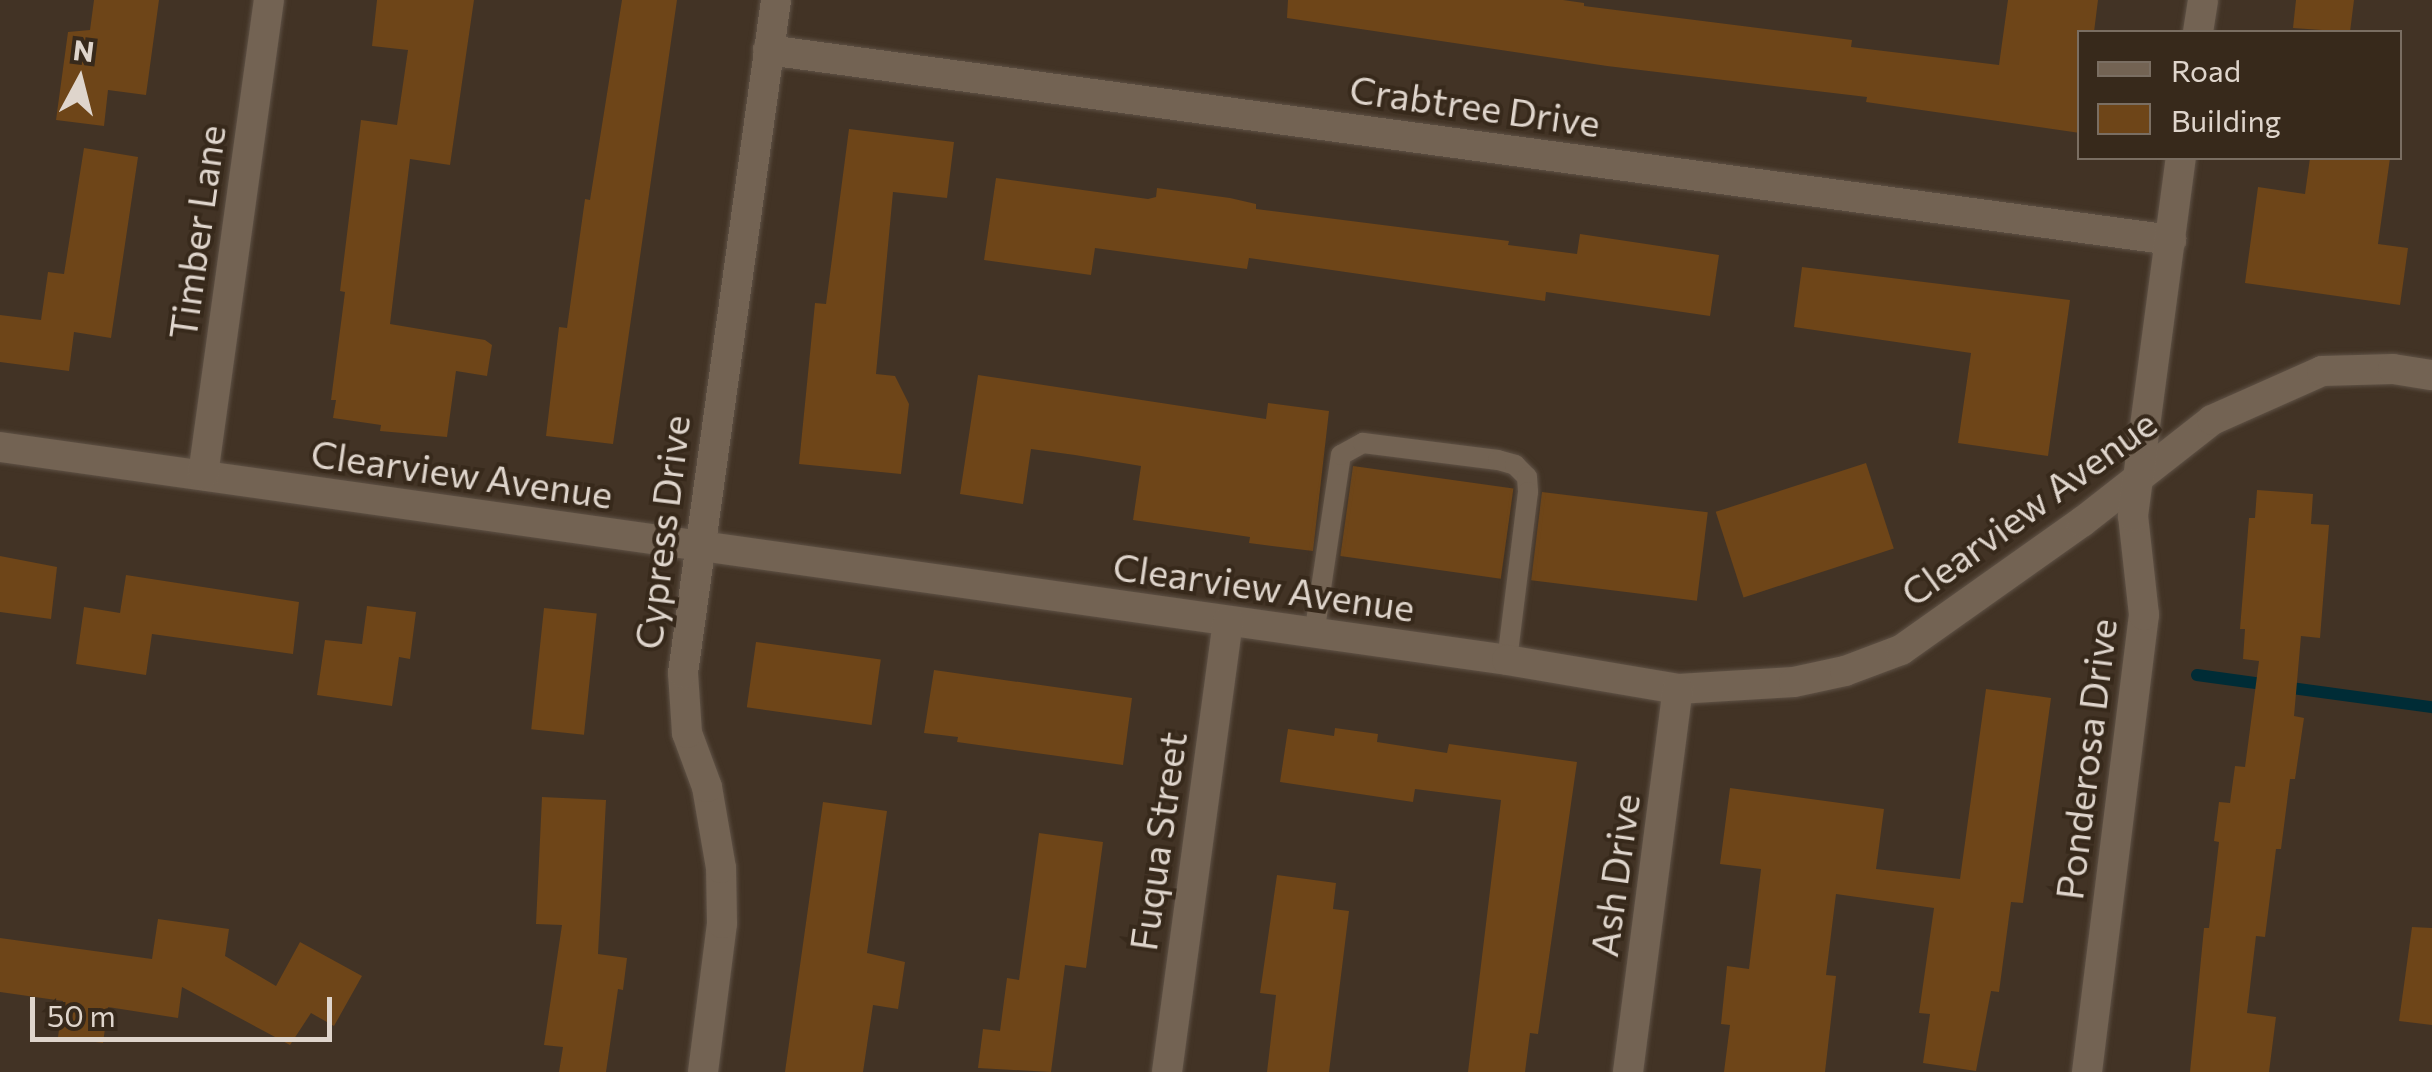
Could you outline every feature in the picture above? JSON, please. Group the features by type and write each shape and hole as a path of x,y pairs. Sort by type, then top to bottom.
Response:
{"street":[{"name":"Timber Lane","path":"203,475 269,0"},
{"name":"Cypress Drive","path":"703,1072 722,924 721,868 708,787 687,733 683,674 776,0"},
{"path":"2198,30 2202,0"},
{"name":"Crabtree Drive","path":"768,50 2170,240"},
{"name":"Ponderosa Drive","path":"2087,1072 2144,615 2133,516 2182,160"},
{"name":"Clearview Avenue","path":"0,447 1507,660 1678,689 1794,682 1844,671 1901,650 2082,522 2212,420 2322,370 2393,369 2432,375"},
{"name":"Fuqua Street","path":"1166,1072 1228,621"},
{"name":"Ash Drive","path":"1628,1072 1678,689"}],"lane":[{"path":"1314,634 1341,455 1364,443 1498,460 1515,466 1527,477 1528,492 1507,660"}],"building":[{"path":"94,0 159,0 146,95 108,90 104,126 56,120 68,32 90,30"},
{"path":"377,0 474,0 450,165 410,159 390,324 485,340 492,345 487,376 456,371 447,437 380,431 381,425 333,418 336,400 331,400 345,292 340,291 361,120 397,125 408,50 372,46"},
{"path":"622,0 677,0 613,444 546,436 559,327 567,328 585,199 590,200"},
{"path":"1288,0 1563,0 1584,6 1852,40 1851,47 1999,65 2008,0 2098,0 2094,30 2077,30 2077,133 1866,102 1867,97 1607,66 1287,18"},
{"path":"2296,0 2354,0 2350,30 2293,28"},
{"path":"849,129 954,142 947,198 893,192 876,374 895,376 909,404 901,474 799,464 815,303 826,304"},
{"path":"84,148 138,157 111,338 74,332 69,371 0,362 0,315 41,320 48,272 64,274"},
{"path":"2310,160 2390,160 2378,244 2408,248 2400,305 2245,283 2258,187 2305,194"},
{"path":"996,178 1148,199 1156,197 1157,188 1230,198 1256,204 1256,209 1509,241 1508,245 1577,254 1580,234 1719,255 1710,316 1546,292 1545,301 1249,258 1247,269 1095,248 1091,275 984,260"},
{"path":"1802,267 2070,300 2048,456 1958,443 1971,353 1794,327"},
{"path":"978,375 1266,419 1268,403 1329,411 1313,551 1249,543 1250,537 1133,520 1141,466 1075,455 1031,449 1023,504 960,494"},
{"path":"1866,463 1894,549 1744,597 1716,512"},
{"path":"1353,466 1513,489 1501,579 1340,556"},
{"path":"2257,490 2313,494 2311,524 2329,525 2320,638 2301,636 2294,716 2304,718 2295,779 2290,779 2281,849 2276,849 2265,937 2256,936 2247,1013 2276,1017 2269,1072 2190,1072 2204,928 2209,928 2219,842 2214,841 2219,802 2230,803 2235,766 2245,767 2259,661 2243,659 2245,629 2240,629 2249,518 2255,518"},
{"path":"1542,492 1708,512 1697,601 1531,580"},
{"path":"0,556 57,567 51,619 0,612"},
{"path":"126,575 299,602 293,654 152,634 146,675 76,664 84,607 120,613"},
{"path":"367,606 416,612 410,659 399,657 392,706 317,695 325,640 362,644"},
{"path":"544,608 597,614 584,735 531,729"},
{"path":"756,642 881,660 872,725 747,707"},
{"path":"934,670 1132,698 1123,765 957,742 958,737 924,733"},
{"path":"1986,689 2051,698 2023,903 2011,902 1999,992 1991,991 1976,1071 1923,1063 1930,1014 1919,1013 1934,908 1836,894 1826,975 1836,976 1825,1072 1724,1072 1730,1025 1721,1024 1727,966 1749,969 1761,869 1720,864 1730,788 1884,809 1876,869 1960,879"},
{"path":"1335,728 1378,734 1377,742 1447,753 1449,744 1577,762 1538,1034 1530,1033 1525,1072 1468,1072 1501,800 1415,789 1413,802 1280,782 1288,729 1334,736"},
{"path":"542,797 606,800 598,954 627,958 623,990 618,989 606,1072 559,1072 563,1047 544,1045 562,925 536,924"},
{"path":"823,802 887,811 867,953 905,962 898,1009 873,1005 863,1072 785,1072"},
{"path":"1039,833 1103,842 1086,968 1065,965 1051,1072 978,1068 983,1029 1000,1031 1007,978 1019,980"},
{"path":"1277,875 1336,883 1333,909 1349,911 1329,1072 1267,1072 1276,995 1260,993"},
{"path":"158,919 229,929 225,956 276,986 300,942 362,976 334,1026 311,1013 290,1045 182,987 178,1018 108,1007 103,1043 58,1037 63,1001 0,992 0,938 152,959"},
{"path":"2412,927 2432,928 2432,1025 2399,1021"}],"waterway":[{"path":"2197,675 2432,707"}]}
